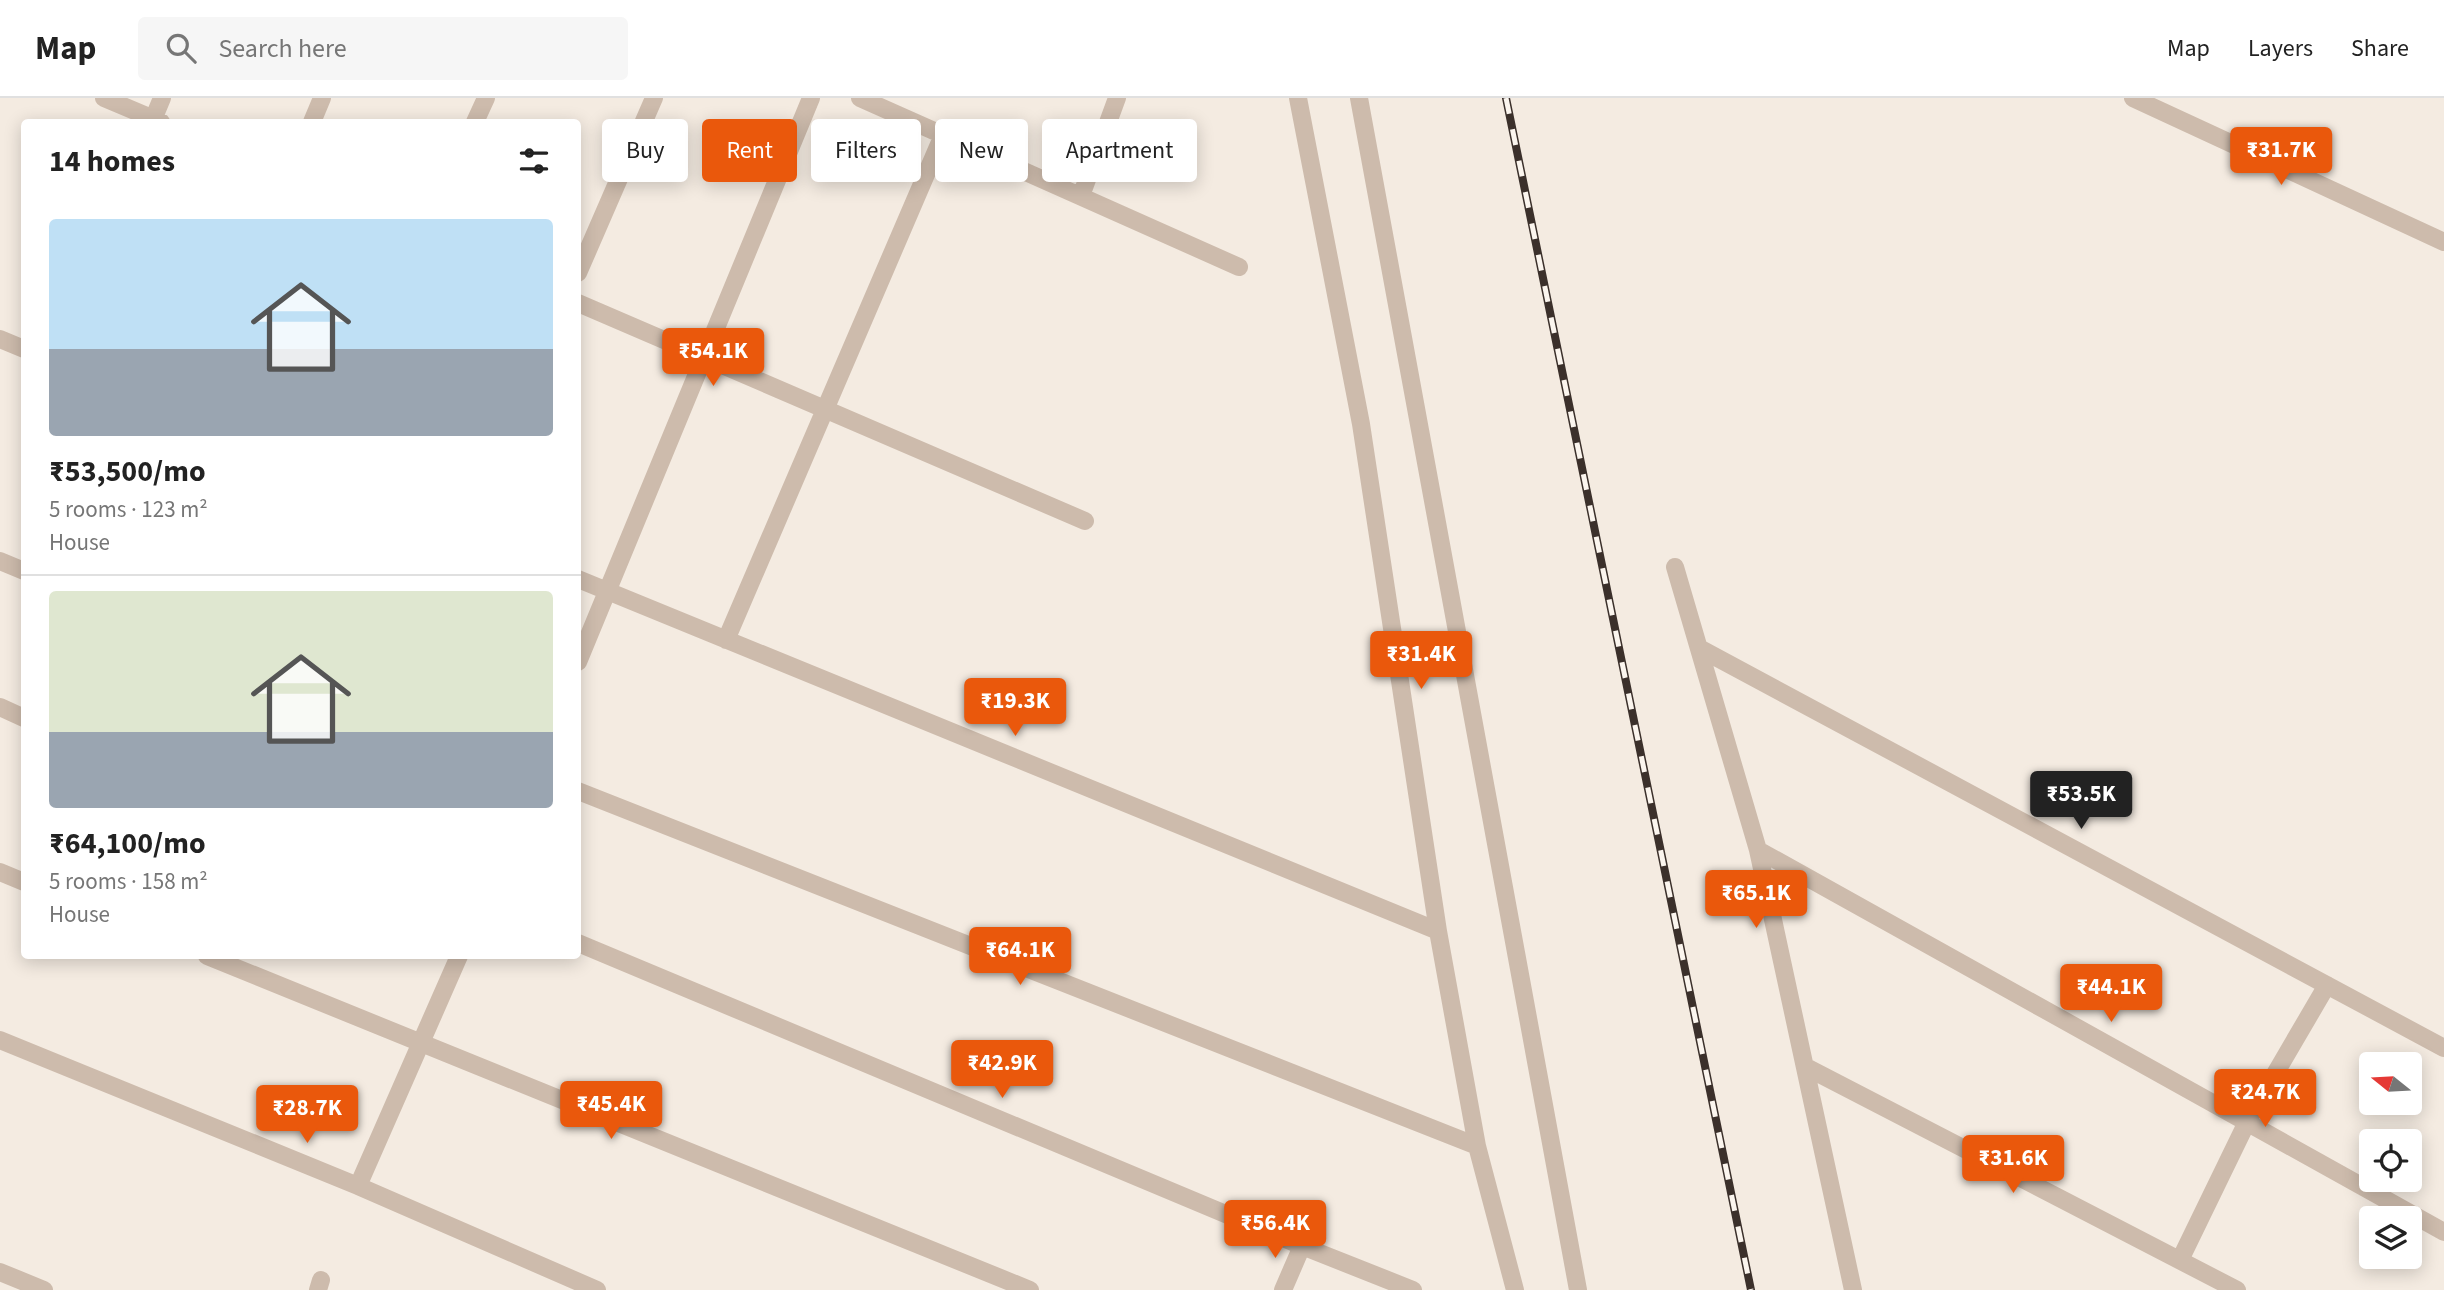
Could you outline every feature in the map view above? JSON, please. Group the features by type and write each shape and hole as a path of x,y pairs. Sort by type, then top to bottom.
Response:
{"street":[{"path":"104,98 151,119"},
{"path":"157,119 162,98"},
{"path":"313,119 322,98"},
{"path":"476,119 486,98"},
{"path":"581,266 654,98"},
{"path":"581,655 811,98"},
{"path":"860,98 935,131"},
{"path":"1082,196 1116,98"},
{"path":"1298,98 1361,424 1438,932 1477,1146 1515,1290"},
{"path":"1359,98 1578,1290"},
{"path":"2133,98 2444,242"},
{"path":"726,640 935,154"},
{"path":"1028,172 1239,267"},
{"path":"581,304 1085,521"},
{"path":"0,339 21,348"},
{"path":"0,561 21,570"},
{"path":"1675,567 1758,850 1853,1290"},
{"path":"581,580 1438,932"},
{"path":"1699,648 2444,1048"},
{"path":"0,708 21,717"},
{"path":"581,792 1477,1146"},
{"path":"1758,850 2444,1232"},
{"path":"0,872 21,881"},
{"path":"581,944 1413,1290"},
{"path":"214,959 1030,1290"},
{"path":"358,1186 457,959"},
{"path":"2180,1260 2247,1122 2328,985"},
{"path":"0,1040 358,1186 597,1290"},
{"path":"1807,1067 2236,1290"},
{"path":"1283,1290 1302,1246"},
{"path":"0,1272 44,1290"}],"railway":[{"path":"1506,98 1751,1290"}]}
